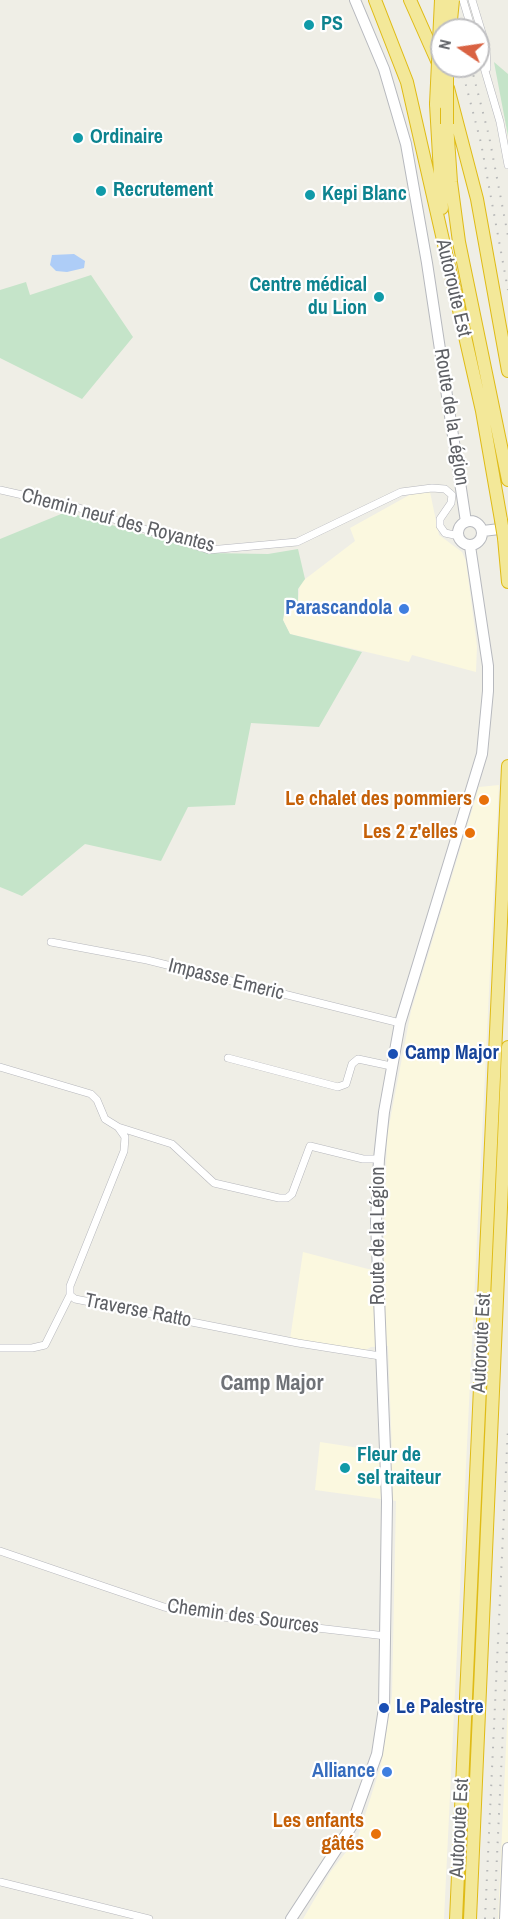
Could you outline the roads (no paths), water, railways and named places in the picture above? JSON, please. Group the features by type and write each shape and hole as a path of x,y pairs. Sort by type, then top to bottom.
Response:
{"highway":[{"name":"Autoroute Est","path":"375,0 406,82 482,411 504,529 508,582"},
{"name":"Autoroute Est","path":"410,0 431,42 462,136 477,199 508,371"},
{"path":"441,0 436,104 444,216 482,411"},
{"path":"451,18 453,0"},
{"path":"447,78 447,124 459,242 508,480"},
{"name":"Autoroute Est","path":"456,1919 508,766"},
{"name":"Autoroute Est","path":"470,1919 508,1047"}],"main road":[{"name":"Route de la Légion","path":"355,0 384,69 406,144 427,263 466,522"},
{"path":"466,522 476,522 483,531 480,540 470,546 463,543 459,536 459,529 466,522"},
{"path":"483,531 504,529"},
{"name":"Route de la Légion","path":"291,1919 343,1842 367,1789 379,1746 385,1700 387,1501 376,1221 379,1159 391,1066 400,1023 482,754 488,666 470,546"},
{"path":"505,1919 508,1848"}],"street":[{"path":"463,0 468,18"},
{"path":"472,0 477,18"},
{"path":"488,78 508,165"},
{"name":"Chemin neuf des Royantes","path":"0,490 76,507 209,550 297,542 401,492 432,488 445,489 452,495 451,503 440,519 440,526 444,533 459,536"},
{"name":"Impasse Emeric","path":"51,942 147,960 400,1023"},
{"path":"228,1058 338,1087 346,1084 352,1064 358,1059 391,1066"},
{"path":"0,1067 91,1094 98,1100 105,1119 118,1126 172,1144 214,1183 287,1198 292,1194 310,1146 363,1159 379,1159"},
{"name":"Traverse Ratto","path":"118,1126 125,1137 124,1151 70,1286 70,1295 75,1299 298,1343 380,1356"},
{"path":"0,1348 32,1348 45,1345 70,1295"},
{"name":"Chemin des Sources","path":"0,1551 164,1607 205,1615 386,1636"},
{"path":"0,1882 149,1919"}],"water":[{"path":"74,254 85,261 84,268 67,272 56,271 50,265 52,255"}],"railway":[{"path":"437,0 444,18"},
{"path":"447,0 454,18"},
{"path":"464,78 481,143 508,290"},
{"path":"474,78 489,136 508,236"},
{"path":"485,1919 508,1427"},
{"path":"494,1919 508,1625"}],"place":[{"name":"PS","path":"309,25"},
{"name":"Ordinaire","path":"78,138"},
{"name":"Recrutement","path":"101,191"},
{"name":"Kepi Blanc","path":"310,195"},
{"name":"Centre médical du Lion","path":"379,297"},
{"name":"Parascandola","path":"404,609"},
{"name":"Le chalet des pommiers","path":"484,800"},
{"name":"Les 2 z'elles","path":"470,833"},
{"name":"Camp Major","path":"393,1054"},
{"name":"Fleur de sel traiteur","path":"345,1468"},
{"name":"Le Palestre","path":"384,1708"},
{"name":"Alliance","path":"387,1772"},
{"name":"Les enfants gâtés","path":"376,1834"}],"district":[{"name":"Camp Major","path":"272,1384"}]}
